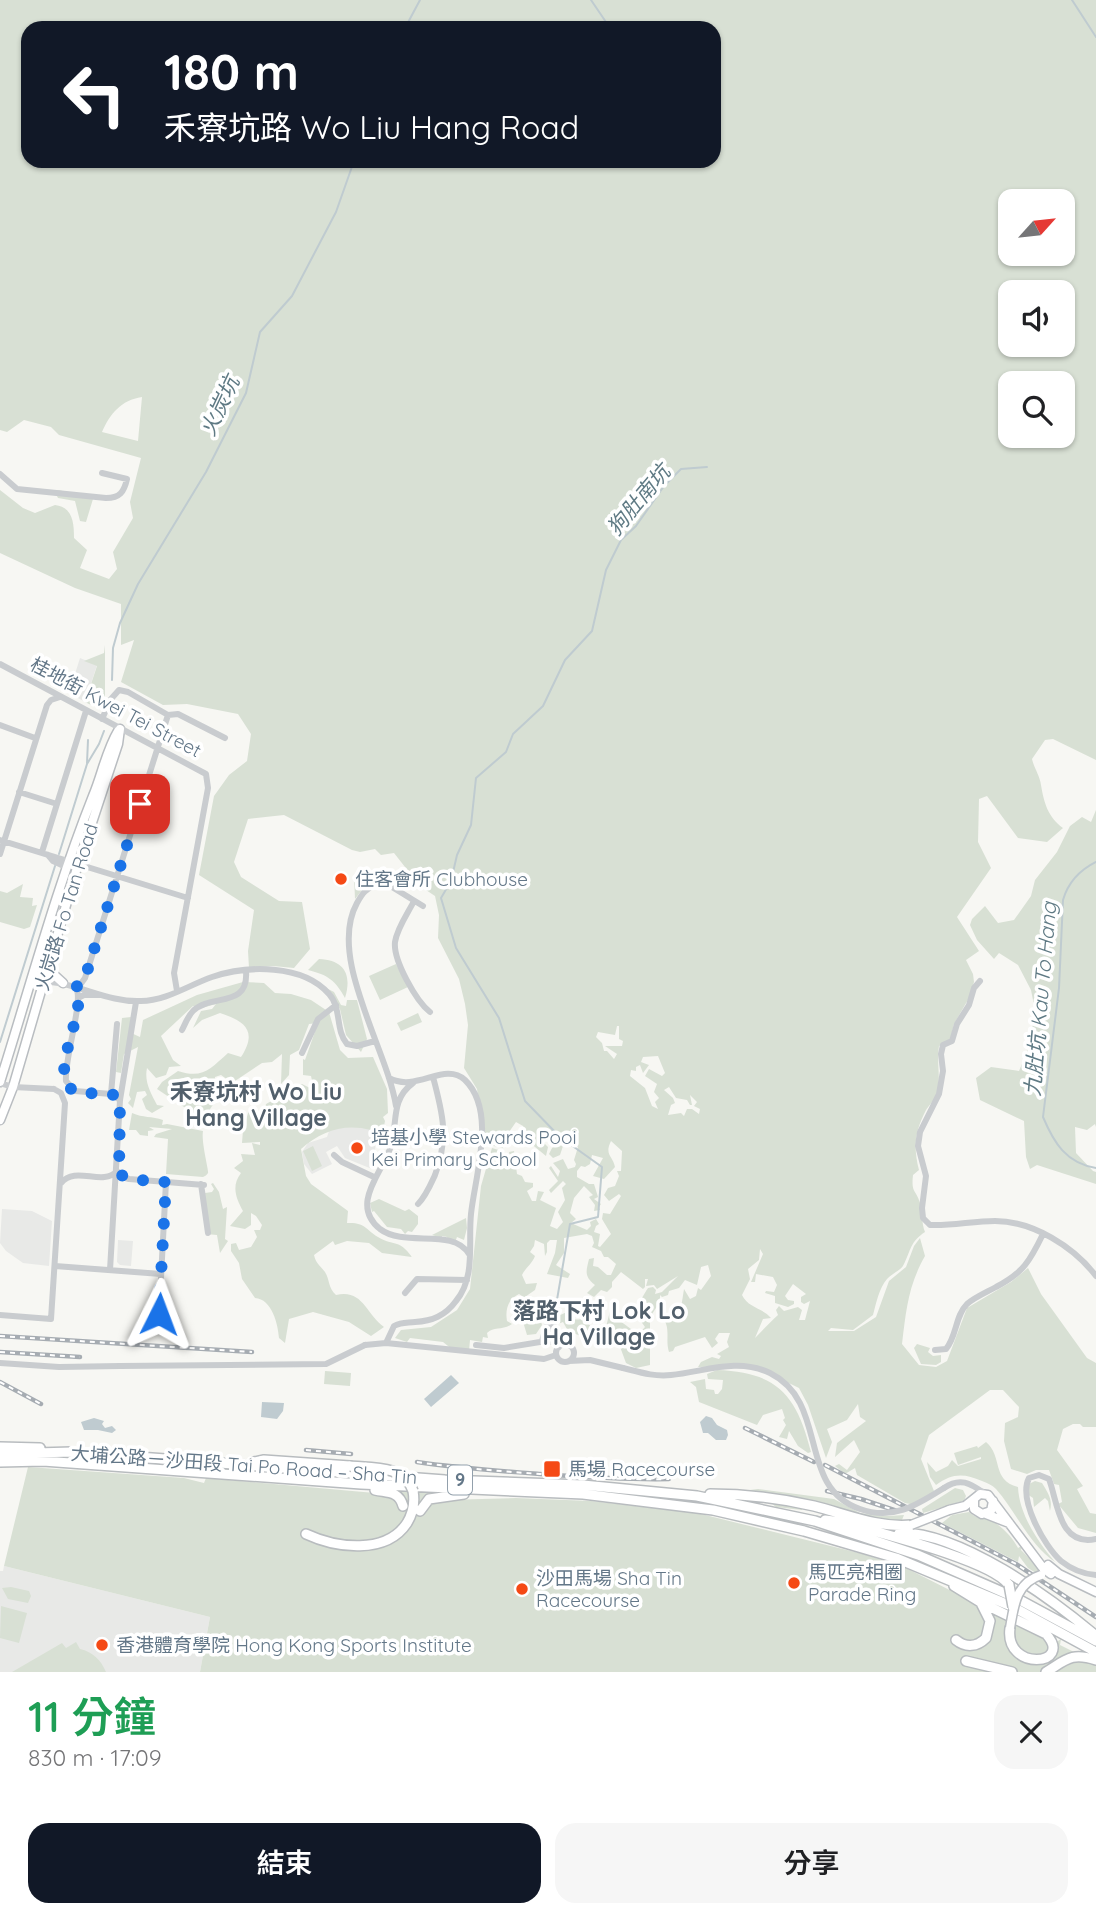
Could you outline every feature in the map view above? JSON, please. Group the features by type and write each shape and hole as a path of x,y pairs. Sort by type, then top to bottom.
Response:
{"highway":[{"path":"0,1447 23,1446 72,1452"},
{"name":"大埔公路－沙田段 Tai Po Road – Sha Tin","path":"0,1454 72,1452 445,1480 583,1485 697,1496 815,1521 937,1563 1014,1604"},
{"path":"243,1463 264,1460 350,1466 398,1472 409,1482 414,1498 410,1518 396,1535 374,1545 356,1545 317,1539 306,1534"},
{"name":"大埔公路－沙田段 Tai Po Road – Sha Tin","path":"0,1462 56,1462 361,1485 583,1494 713,1510 858,1546 1014,1604"},
{"path":"361,1485 395,1493 403,1506"},
{"path":"420,1511 429,1499 480,1491"},
{"path":"697,1496 729,1494 768,1497 899,1530 911,1529 949,1543 1002,1569 1096,1639"},
{"path":"815,1521 841,1522 994,1572 1009,1585 1014,1604"},
{"path":"942,1578 981,1602 1043,1631 1054,1649 1051,1658 1043,1667 1027,1668 1015,1662 1010,1651 1010,1628"},
{"path":"956,1640 963,1645 972,1646 986,1637 990,1621 981,1602"},
{"name":"9","path":"1014,1604 1096,1639"},
{"name":"9","path":"1014,1604 1096,1653"},
{"path":"1046,1672 1072,1657 1082,1656 1096,1660"},
{"path":"966,1661 1012,1672"}],"main road":[{"name":"火炭路 Fo Tan Road","path":"0,1083 64,862 99,782 111,743 120,729"},
{"name":"火炭路 Fo Tan Road","path":"0,1120 13,1087 78,864 118,744 120,729"},
{"path":"49,965 52,973 63,983"},
{"path":"911,1529 949,1510 965,1506 974,1499 989,1497"},
{"path":"986,1514 992,1509 989,1497"},
{"path":"989,1497 1037,1557 1055,1574 1096,1592"},
{"path":"974,1499 975,1511 1009,1523"},
{"path":"1010,1628 1014,1604 1023,1586 1041,1576 1055,1574"}],"street":[{"path":"0,474 17,489 106,498 117,497 123,492 127,480 102,473"},
{"name":"桂地街 Kwei Tei Street","path":"0,664 202,770 209,780 174,973 177,991"},
{"path":"102,719 113,694 119,690 128,692 168,715 178,714 225,738"},
{"path":"0,854 47,705 60,697"},
{"path":"47,855 57,804 86,711"},
{"path":"75,987 85,978 168,715"},
{"path":"0,725 35,738"},
{"path":"19,792 57,804"},
{"path":"2,841 188,898"},
{"path":"396,1106 348,954 347,932 349,919 361,896 376,885 392,887 423,906"},
{"path":"414,901 396,938 395,951 419,1003 430,1012"},
{"path":"31,982 63,983 136,1002 155,1000 215,976 273,970 303,978 328,992 336,1005 345,1042 357,1046 375,1041"},
{"path":"181,1030 192,1012 202,1005 241,992 246,985 246,971"},
{"path":"980,981 957,1024 952,1041 943,1045 943,1071 939,1094 920,1132 918,1146 926,1176 923,1218 930,1225 1007,1222 1043,1234 1074,1251 1096,1276"},
{"path":"0,1083 13,1087 60,1087 65,1076 69,1042 80,997 75,987"},
{"path":"80,997 102,995"},
{"path":"110,1270 120,1100 136,1002"},
{"path":"302,1053 318,1019 336,1005"},
{"path":"111,1094 117,1024"},
{"path":"386,1343 394,1325 426,1321 444,1314 457,1300 467,1280 470,1228 483,1133 478,1105 470,1086 463,1078 447,1073 404,1083 389,1077"},
{"path":"114,1075 120,1100"},
{"path":"65,1076 71,1089 111,1094 120,1100"},
{"path":"418,1204 427,1193 434,1177 445,1131 443,1112 433,1077"},
{"path":"414,1082 399,1096 390,1150 370,1188 368,1205 371,1216 381,1229 399,1237 455,1241 464,1246 470,1256"},
{"path":"54,1089 61,1093 65,1103"},
{"path":"0,1315 51,1318 65,1103 69,1095 80,1092"},
{"path":"334,1155 342,1162 374,1177"},
{"path":"61,1162 73,1175"},
{"path":"60,1185 63,1180 73,1175 106,1177 117,1171"},
{"path":"117,1171 122,1177 129,1179 203,1184 208,1233"},
{"path":"159,1315 166,1182"},
{"path":"455,1241 464,1237 470,1228"},
{"path":"935,1350 946,1349 951,1343 960,1316 970,1302 1012,1279 1025,1267 1043,1234"},
{"path":"55,1266 161,1274"},
{"path":"405,1293 417,1279 467,1280"},
{"path":"542,1341 546,1327 554,1325"},
{"path":"476,1345 504,1348 542,1341 552,1342 559,1347 567,1345 595,1361"},
{"path":"0,1363 85,1367 310,1365 333,1362 365,1345 386,1343 544,1359 556,1355"},
{"path":"556,1355 559,1347"},
{"path":"569,1361 573,1355 571,1348"},
{"path":"556,1355 561,1361 595,1361 665,1376 722,1366 743,1366 773,1375 790,1388 803,1407 825,1481 840,1498 860,1509 882,1513 902,1511 953,1482 966,1482 989,1497"},
{"path":"1096,1539 1082,1540 1068,1532 1062,1522 1049,1479 1039,1475 1029,1478 1026,1497 1050,1549 1068,1566 1086,1574 1096,1575"},
{"path":"966,1482 974,1499"}],"shaded area":[{"path":"0,0 1096,0 1096,760 1053,739 1045,740 1032,759 1048,809 1063,828 1047,842 1018,838 987,796 979,799 978,842 991,868 957,917 979,951 966,960 974,982 969,998 954,1024 950,1040 939,1046 938,1090 917,1132 916,1154 919,1170 913,1175 913,1185 921,1206 925,1232 914,1243 903,1266 884,1283 873,1315 853,1330 831,1328 828,1331 854,1331 876,1317 889,1281 906,1267 920,1238 925,1256 911,1288 902,1344 919,1365 936,1367 947,1361 967,1308 1011,1282 1028,1268 1041,1294 1087,1358 1096,1363 1096,1427 1073,1424 1063,1429 1057,1450 1083,1486 1077,1489 1090,1513 1096,1514 1096,1533 1078,1528 1058,1504 1062,1502 1059,1485 1054,1484 1049,1470 1036,1470 1027,1474 1011,1469 1004,1441 1005,1423 1018,1417 1019,1407 1003,1390 990,1390 929,1435 921,1459 934,1491 915,1505 905,1503 857,1475 855,1468 845,1474 835,1466 839,1464 847,1470 860,1452 854,1440 835,1457 837,1443 866,1421 860,1417 858,1404 847,1420 827,1429 832,1442 826,1458 808,1405 799,1388 754,1366 698,1367 701,1362 712,1357 719,1359 721,1356 717,1354 729,1347 727,1342 730,1333 719,1333 715,1339 718,1343 712,1348 705,1337 675,1347 669,1352 667,1326 663,1318 681,1308 684,1289 690,1299 696,1296 698,1288 701,1290 711,1276 708,1265 701,1267 697,1285 685,1280 679,1288 669,1291 668,1295 660,1295 660,1302 650,1317 650,1365 636,1368 626,1363 619,1344 605,1331 610,1311 631,1329 632,1338 636,1337 645,1327 635,1313 648,1288 653,1287 655,1294 662,1292 678,1276 657,1289 654,1285 646,1286 648,1279 645,1279 643,1289 621,1272 607,1292 601,1290 594,1297 587,1293 595,1285 587,1274 589,1259 594,1258 593,1266 607,1275 611,1275 616,1264 592,1247 592,1236 587,1234 564,1238 564,1253 556,1265 570,1274 568,1278 547,1274 557,1240 547,1243 545,1256 544,1244 535,1240 530,1252 535,1256 522,1275 526,1284 537,1283 535,1290 522,1299 520,1304 517,1301 522,1296 519,1294 510,1302 506,1317 512,1324 490,1331 487,1333 488,1338 483,1337 482,1342 470,1340 469,1351 453,1350 443,1342 410,1338 407,1342 395,1338 401,1330 431,1327 457,1310 470,1289 481,1186 492,1148 505,1152 495,1153 494,1157 503,1156 511,1161 509,1152 514,1151 517,1174 522,1176 525,1182 533,1183 533,1187 527,1191 532,1201 536,1201 538,1191 544,1192 540,1200 556,1208 550,1226 557,1229 563,1222 558,1212 565,1200 562,1188 566,1184 563,1181 551,1193 549,1190 558,1181 549,1168 551,1166 558,1177 560,1171 553,1163 563,1159 568,1169 575,1167 578,1147 575,1144 563,1146 560,1155 553,1158 549,1154 558,1144 550,1135 538,1132 539,1138 548,1147 546,1156 529,1142 533,1137 531,1132 522,1136 523,1126 516,1122 509,1132 518,1133 504,1142 503,1148 489,1145 484,1139 477,1089 464,1068 468,1025 465,1004 459,979 438,938 439,915 435,896 420,886 394,853 381,855 375,849 360,852 352,850 284,815 248,819 234,862 241,877 279,901 302,902 310,949 294,968 249,968 248,951 254,910 199,875 214,796 229,775 247,761 251,734 238,714 187,704 163,705 121,682 134,640 121,645 121,604 75,588 0,553 0,490 23,508 35,513 55,505 66,509 73,521 74,538 87,550 80,568 109,579 117,569 113,552 133,518 130,502 141,458 59,435 51,427 24,420 7,432 0,430","holes":["142,397 138,441 102,432 113,414 122,405","617,1026 619,1039 623,1041 622,1046 605,1046 617,1054 614,1059 604,1051 602,1043 596,1037 598,1032 615,1035","658,1056 665,1073 662,1076 649,1069 645,1076 657,1084 654,1092 659,1098 655,1102 658,1109 652,1106 645,1088 630,1076 631,1070 636,1071 636,1067 640,1065 643,1073 649,1065 641,1062 643,1057","669,1087 676,1098 687,1100 692,1105 690,1095 697,1102 694,1106 700,1109 699,1114 687,1109 684,1116 681,1113 668,1115 671,1105 675,1103 664,1090","611,1141 622,1151 621,1171 617,1171 619,1176 615,1186 608,1188 604,1195 609,1201 619,1194 621,1196 610,1214 603,1213 602,1219 611,1234 600,1247 600,1234 594,1232 599,1224 596,1219 590,1222 591,1226 587,1230 571,1223 576,1219 570,1213 574,1198 584,1186 593,1195 589,1197 595,1205 594,1211 600,1210 601,1204 594,1199 598,1197 594,1184 577,1177 577,1171 581,1166 590,1164 592,1155 603,1158 593,1176 604,1179 615,1167 609,1152","760,1249 763,1254 751,1282 755,1282 756,1274 773,1277 777,1285 774,1292 765,1293 775,1296 775,1303 788,1307 794,1304 794,1301 785,1296 793,1284 806,1294 801,1297 801,1302 804,1304 810,1301 805,1320 799,1320 802,1310 798,1307 784,1311 779,1306 776,1310 778,1315 755,1338 763,1319 771,1318 748,1303 742,1295 750,1279 748,1269 759,1260"]},
{"path":"54,490 93,499 86,522 80,521 75,501 58,498"},
{"path":"105,645 105,696 99,709 85,702 97,666 84,661 104,653"},
{"path":"80,658 97,665 85,702 69,693"},
{"path":"1096,810 1096,1127 1095,1124 1087,1130 1075,1127 1076,1153 1096,1172 1096,1184 1037,1165 1030,1169 1026,1157 1024,1121 980,1100 976,1078 991,1067 1019,1071 1029,1047 1035,1010 1031,990 1018,965 999,953 994,959 977,940 970,925 972,919 985,906 998,923 1014,920 1031,896 1035,880 1057,852 1070,826 1082,817 1091,822"},
{"path":"361,874 374,881 365,886 355,899 354,875"},
{"path":"23,884 20,897 33,898 32,906 37,905 30,927 24,929 0,922 0,891 7,893"},
{"path":"319,959 335,962 344,970 348,982 345,998 330,979 308,970"},
{"path":"396,964 408,987 380,1000 369,976"},
{"path":"243,982 264,983 275,993 311,1000 329,1012 340,1050 348,1058 373,1057 387,1089 388,1113 383,1117 385,1121 380,1147 372,1145 371,1130 351,1127 325,1133 301,1149 306,1176 311,1184 348,1211 347,1223 361,1225 378,1237 400,1245 412,1257 382,1253 369,1243 347,1241 335,1245 333,1241 314,1255 336,1295 345,1294 358,1299 384,1327 371,1336 349,1322 313,1312 289,1319 285,1343 279,1338 270,1307 261,1299 255,1298 242,1279 239,1263 231,1251 231,1244 236,1243 239,1250 251,1247 257,1237 254,1230 260,1230 262,1225 251,1213 251,1225 245,1229 230,1226 243,1211 236,1192 236,1183 241,1173 234,1168 243,1161 241,1154 255,1155 252,1143 260,1145 260,1142 242,1143 249,1110 264,1114 266,1104 275,1099 282,1101 284,1096 296,1099 301,1091 290,1090 290,1087 302,1084 314,1090 311,1076 303,1075 303,1059 305,1060 318,1023 309,1024 299,1050 290,1055 289,1075 281,1084 282,1054 272,1062 262,1063 232,1083 221,1075 215,1077 214,1103 201,1123 186,1118 187,1109 157,1089 178,1071 194,1074 206,1071 228,1053 241,1057 246,1048 248,1034 246,1028 236,1020 220,1013 202,1020 193,1028 201,1011 212,1009 216,1004 202,1008 193,1006 161,1036 173,1060 181,1066 169,1067 166,1075 156,1078 147,1068 146,1078 150,1092 157,1105 164,1106 152,1113 146,1109 142,1099 147,1095 145,1091 137,1092 133,1108 128,1103 131,1099 129,1095 138,1047 124,1054 121,1073 116,1072 122,1018 131,1017 129,1032 140,1037 143,1020 197,995"},
{"path":"326,988 334,992 341,1005 346,1006 347,1000 357,1000 367,1039 361,1052 346,1035 340,1009"},
{"path":"418,1013 422,1022 401,1031 397,1023"},
{"path":"132,1113 163,1120 162,1125 203,1131 208,1173 203,1177 166,1174 168,1139 154,1137 172,1129 149,1127 154,1130 148,1131 148,1136 140,1135 136,1130 129,1130"},
{"name":"培基小學 Stewards Pooi Kei Primary School","path":"363,1121 377,1127 375,1167 372,1169 345,1158 337,1146 326,1152 332,1164 312,1174 304,1164 302,1152 308,1143 327,1137 330,1128"},
{"path":"313,1146 322,1166 312,1171 303,1151"},
{"path":"213,1183 219,1192 223,1209 227,1207 225,1239 228,1241 220,1253 217,1235 206,1234 205,1193 212,1192"},
{"path":"379,1199 405,1211 409,1209 418,1216 418,1224 412,1232 405,1234 401,1229 387,1227 374,1211 372,1212 370,1203"},
{"path":"2,1209 32,1211 52,1221 49,1266 23,1263 6,1251 0,1243"},
{"path":"466,1218 464,1240 457,1237 454,1245 449,1243 447,1237 432,1235"},
{"path":"118,1240 133,1241 131,1266 117,1262"},
{"path":"558,1301 558,1316 567,1312 574,1319 584,1318 596,1333 595,1336 588,1333 586,1338 568,1331 563,1322 558,1324 546,1313 549,1302"},
{"path":"530,1310 539,1314 542,1325 536,1334 527,1335 521,1315"},
{"path":"917,1344 930,1348 928,1352 933,1356 941,1355 941,1362 936,1365 921,1364 914,1348"},
{"path":"717,1370 755,1376 782,1391 799,1416 811,1452 808,1453 798,1446 789,1431 787,1439 779,1437 786,1425 782,1409 763,1415 757,1425 699,1402 696,1387 690,1382 705,1379 706,1389 714,1390 715,1394 718,1394 723,1380 708,1379 707,1374"},
{"path":"325,1371 351,1373 350,1386 324,1384"},
{"path":"451,1375 459,1383 431,1407 424,1399"},
{"path":"262,1402 284,1403 283,1411 277,1419 261,1417"},
{"path":"706,1416 727,1430 726,1440 716,1440 708,1433 703,1433 700,1422"},
{"path":"94,1418 104,1421 102,1424 105,1428 112,1426 116,1430 112,1433 84,1430 81,1422"},
{"path":"986,1442 1004,1479 1018,1487 1030,1527 1055,1562 1037,1546 993,1486 964,1476 953,1476 936,1485 930,1477 927,1462 936,1472 948,1466 952,1460 958,1466 981,1459 958,1465 954,1453 977,1446 978,1448"},
{"name":"沙田馬場 Sha Tin Racecourse","path":"28,1467 184,1478 204,1483 206,1478 386,1494 387,1490 444,1493 444,1500 516,1498 591,1501 697,1513 863,1554 906,1568 1055,1643 1061,1639 1060,1645 1096,1663 1096,1672 200,1672 210,1617 4,1566"},
{"path":"1035,1481 1042,1483 1048,1493 1050,1511 1045,1498 1034,1507 1033,1498 1027,1494 1027,1485"},
{"path":"955,1488 963,1490 966,1496 964,1501 923,1513 922,1509"},
{"path":"758,1489 834,1499 860,1513 904,1515 902,1520 880,1521 802,1504 802,1510 776,1507 741,1491"},
{"path":"969,1512 998,1525 1018,1548 1023,1545 1021,1550 1038,1567 1039,1575 1028,1568 1019,1556 1018,1562 942,1523 952,1515"},
{"name":"香港體育學院 Hong Kong Sports Institute","path":"4,1566 210,1617 200,1672 0,1672 0,1571 3,1571"},
{"path":"2,1588 29,1591 31,1596 28,1603 8,1599"},
{"path":"1,1606 27,1613 19,1643 0,1638"},
{"path":"76,1642 80,1649 96,1657 106,1672 12,1672 62,1643 66,1648"}],"waterway":[{"name":"火炭坑","path":"409,21 420,0"},
{"name":"火炭坑","path":"591,0 605,21"},
{"path":"1072,0 1096,37"},
{"name":"火炭坑","path":"112,680 113,648 120,623 138,584 206,472 246,393 260,332 292,296 336,212 352,168"},
{"name":"狗肚南坑","path":"553,1323 570,1224 598,1217 602,1167 560,1137 525,1101 499,1018 456,948 441,898 451,881 457,855 471,825 476,778 506,752 513,734 543,706 565,660 592,631 606,570 621,540 636,526 664,486 681,469 707,467"},
{"path":"59,854 87,764 104,731"},
{"path":"87,763 88,740"},
{"name":"九肚坑 Kau To Hang","path":"1096,862 1075,878 1063,900 1059,988 1043,1117 1057,1143 1069,1157 1096,1168"},
{"path":"0,1042 55,866"},
{"path":"550,1340 552,1328"}],"railway":[{"path":"0,1336 252,1352"},
{"path":"0,1352 80,1357"},
{"path":"0,1382 41,1404"},
{"path":"745,1428 814,1462"},
{"path":"306,1450 351,1454"},
{"path":"417,1462 556,1475 669,1479"},
{"path":"825,1465 1016,1564 1096,1617"},
{"path":"827,1491 897,1511"}],"place":[{"name":"住客會所 Clubhouse","path":"341,879"},
{"name":"培基小學 Stewards Pooi Kei Primary School","path":"357,1148"},
{"name":"馬場 Racecourse","path":"552,1469"},
{"name":"馬匹亮相圈 Parade Ring","path":"794,1583"},
{"name":"沙田馬場 Sha Tin Racecourse","path":"522,1589"},
{"name":"香港體育學院 Hong Kong Sports Institute","path":"102,1645"}],"district":[{"name":"禾寮坑村 Wo Liu Hang Village","path":"256,1105"},
{"name":"落路下村 Lok Lo Ha Village","path":"599,1324"}],"route":[{"path":"140,804 85,978 75,987 80,997 69,1042 65,1076 68,1086 75,1091 115,1094 120,1100 119,1174 129,1179 166,1182 159,1314"}]}
